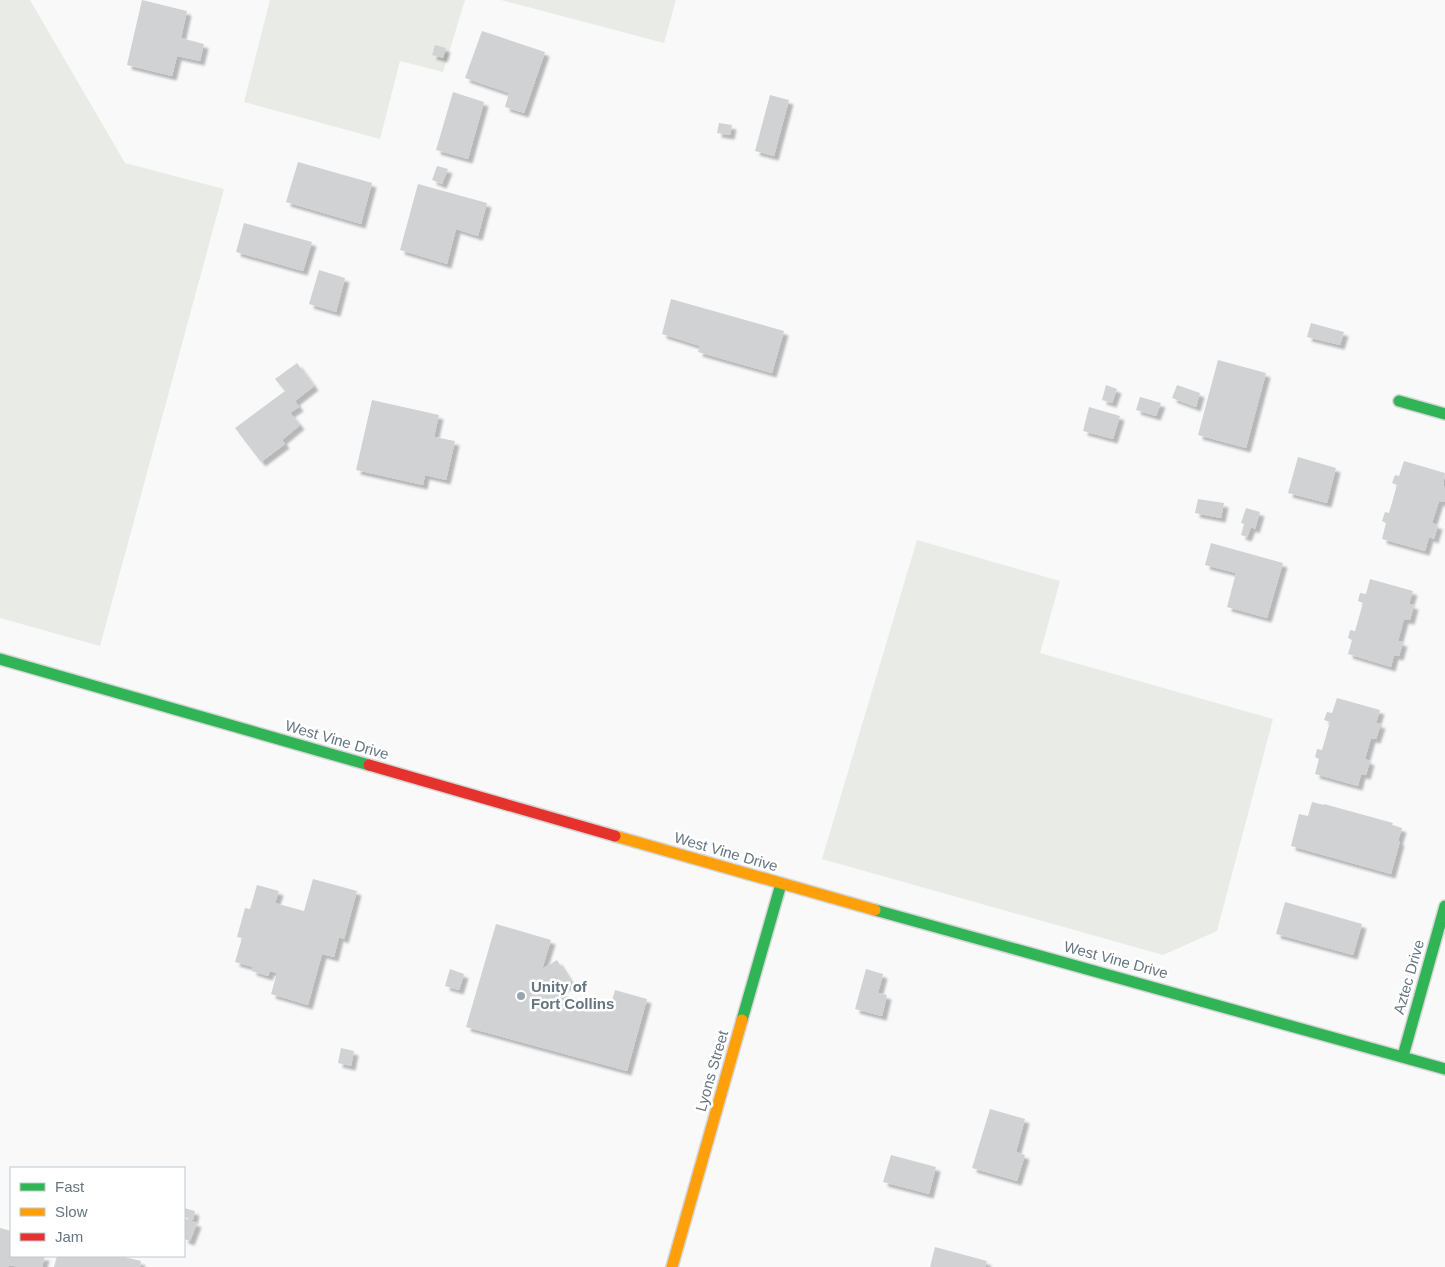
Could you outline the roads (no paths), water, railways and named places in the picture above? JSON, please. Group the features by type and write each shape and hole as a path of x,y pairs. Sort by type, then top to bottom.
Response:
{"street":[{"path":"1399,401 1445,414"},
{"name":"West Vine Drive","path":"0,659 781,884 1445,1069"},
{"name":"Lyons Street","path":"672,1267 781,884"},
{"name":"Aztec Drive","path":"1403,1056 1445,906"}],"place":[{"name":"Unity of Fort Collins","path":"521,996"}]}
